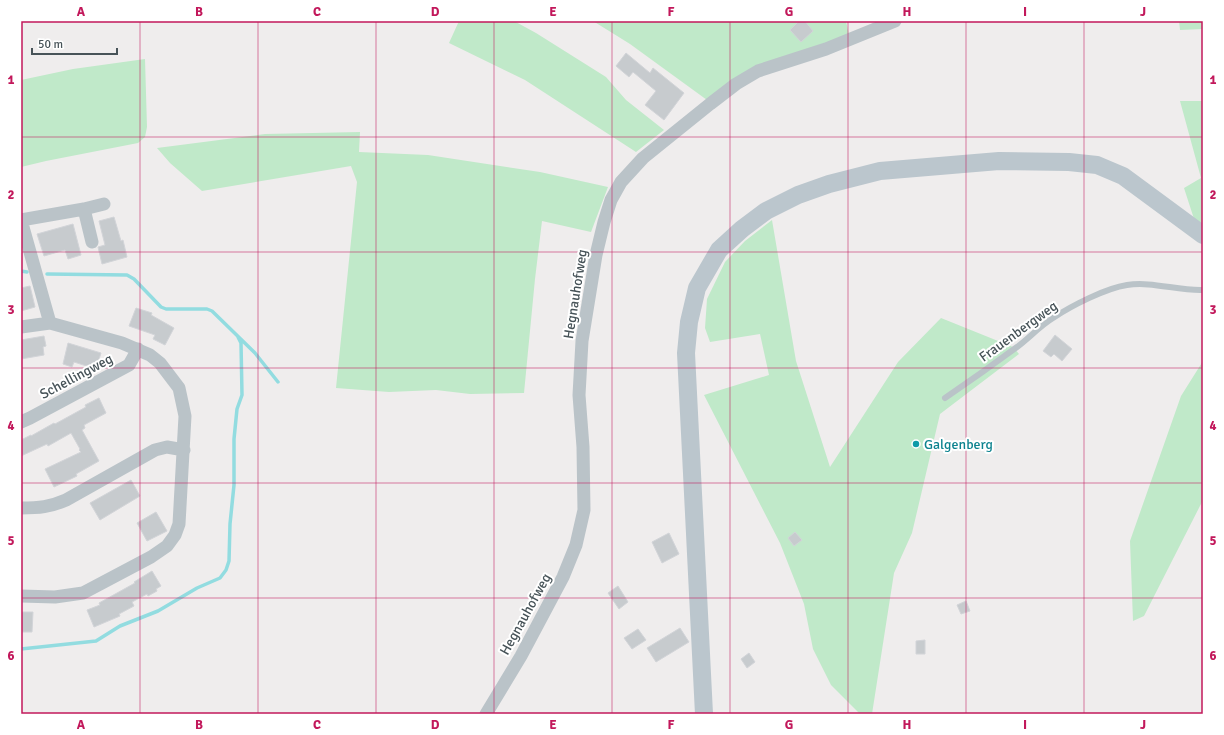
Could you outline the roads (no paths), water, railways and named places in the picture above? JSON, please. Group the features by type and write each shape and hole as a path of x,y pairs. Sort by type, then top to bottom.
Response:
{"main road":[{"path":"704,714 686,353 689,322 697,288 719,250 742,229 766,211 798,195 829,184 880,171 999,160 1069,162 1097,165 1123,176 1203,235"}],"street":[{"name":"Hegnauhofweg","path":"486,714 521,656 564,577 576,545 584,510 583,447 579,395 582,341 596,255 604,222 612,200 621,182 643,158 655,148 736,84 752,74 826,49 895,21"},
{"path":"50,323 21,220 104,204"},
{"path":"84,209 92,242"},
{"path":"21,327 50,323 122,343 150,355 160,363 178,388 185,416 179,524 175,535 167,546 152,557 84,593 55,597 21,596"},
{"name":"Schellingweg","path":"21,422 129,365 138,349"},
{"path":"21,508 40,508 66,500 155,450 167,447 184,450"}],"lane":[{"name":"Frauenbergweg","path":"945,398 1019,346 1052,318 1081,302 1110,289 1128,284 1152,285 1192,291 1203,290"}],"waterway":[{"path":"21,271 27,272"},
{"path":"47,274 127,275 134,279 161,307 166,309 207,309 212,311 255,353 278,382"},
{"path":"21,649 96,641 120,626 158,611 197,588 220,578 226,570 229,561 230,524 234,485 234,439 237,409 242,395 241,343 238,337"}],"place":[{"name":"Galgenberg","path":"916,444"}]}
